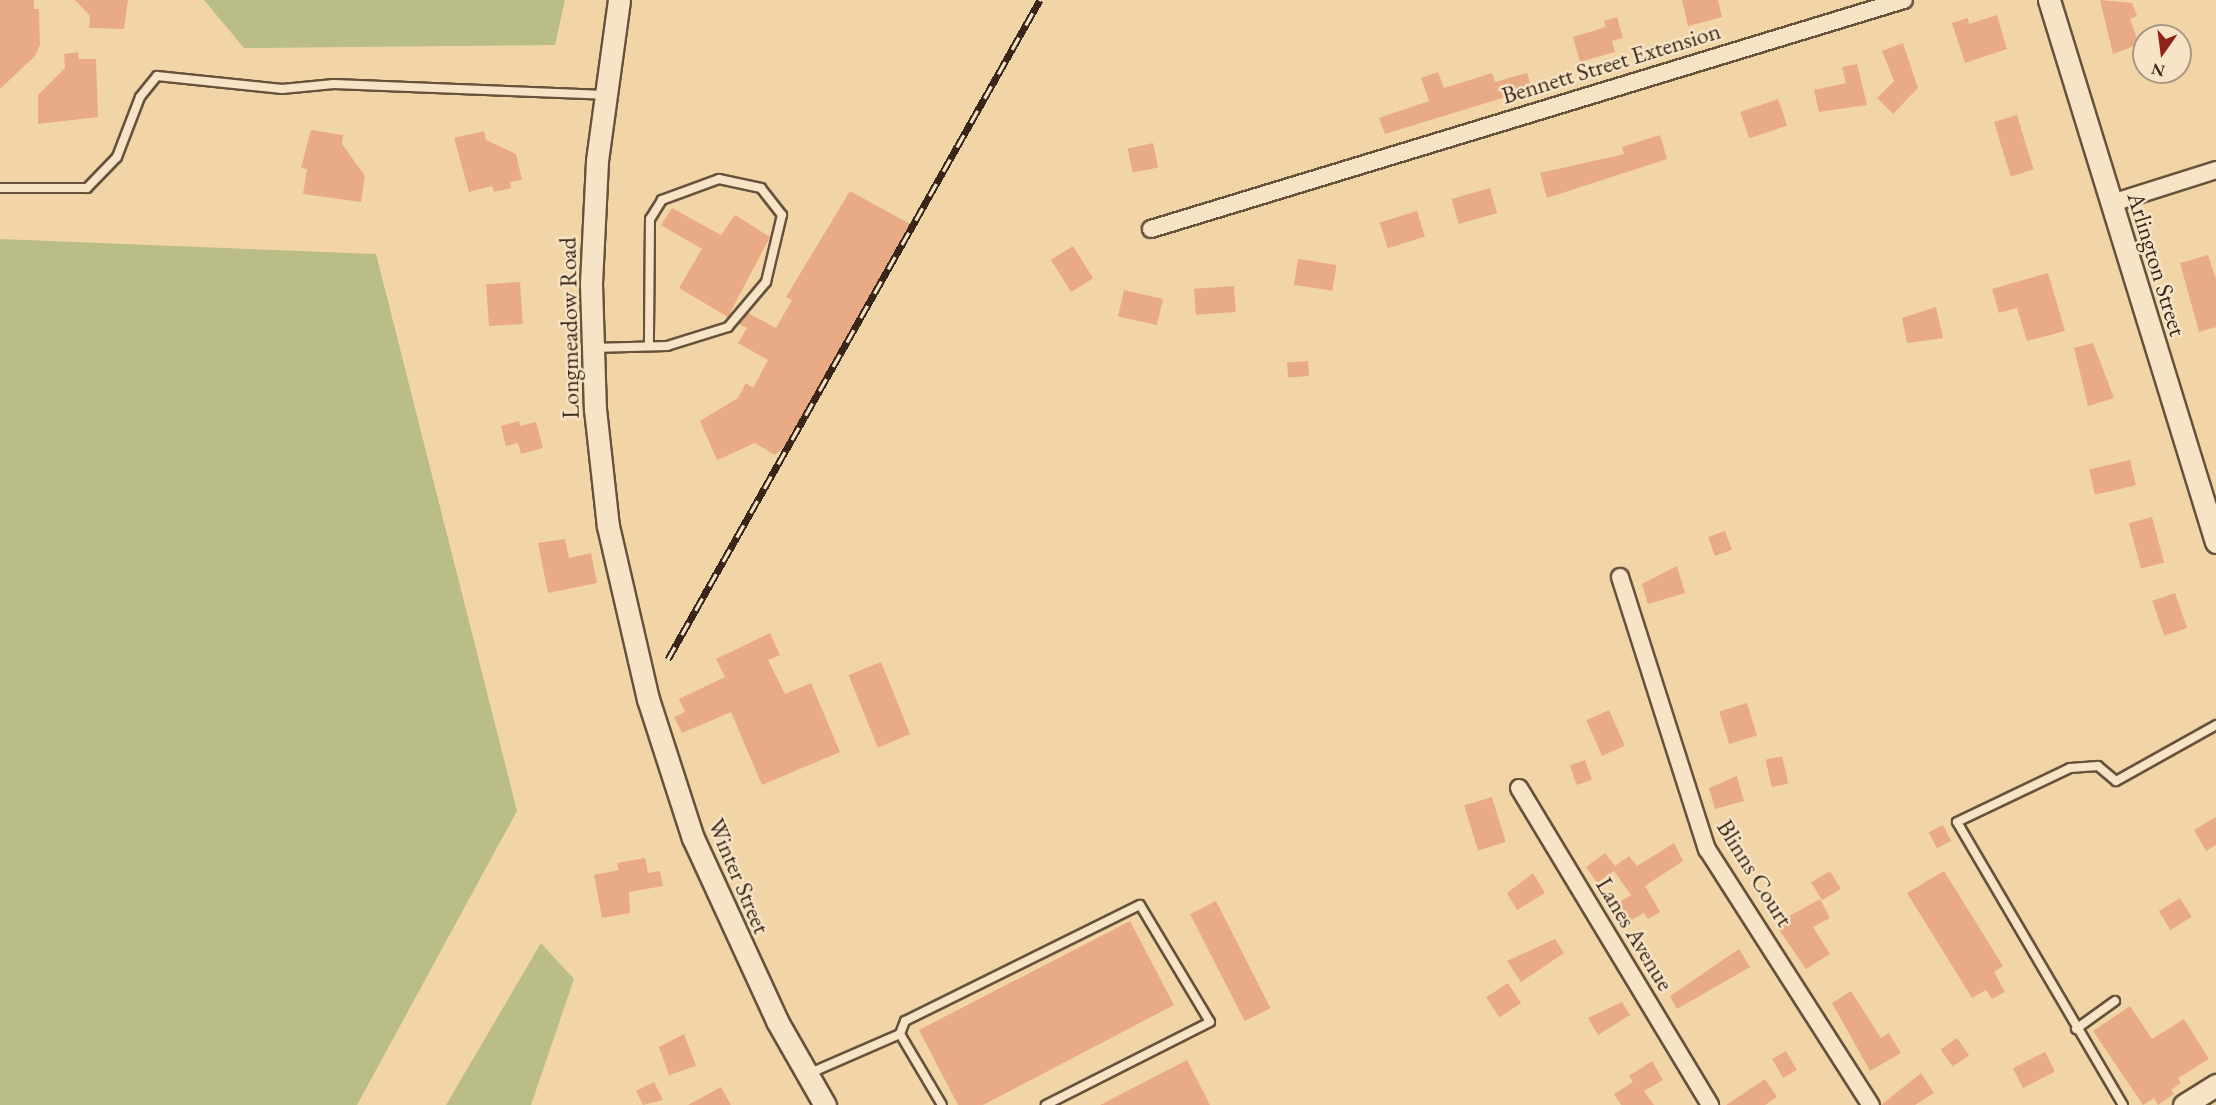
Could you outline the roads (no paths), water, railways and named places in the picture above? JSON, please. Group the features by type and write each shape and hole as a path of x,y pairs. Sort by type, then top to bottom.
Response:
{"street":[{"name":"Longmeadow Road","path":"619,0 605,95 594,202 592,348 605,506 636,654"},
{"name":"Bennett Street Extension","path":"1150,229 1904,0"},
{"name":"Arlington Street","path":"2049,0 2216,542"},
{"path":"2112,203 2216,170"},
{"name":"Blinns Court","path":"1620,577 1707,849 1871,1105"},
{"name":"Winter Street","path":"636,654 693,838 755,977 825,1105"},
{"name":"Lanes Avenue","path":"1519,788 1710,1105"},
{"path":"2184,1105 2216,1085"}],"lane":[{"path":"0,188 87,188 117,157 140,97 157,76 282,89 334,84 605,95"},
{"path":"592,348 667,346 728,327 766,282 782,215 761,188 719,179 662,200 650,219 649,346"},
{"path":"2123,1105 2076,1029 1957,822 2070,768 2098,766 2116,781 2216,725"},
{"path":"807,1075 900,1034 905,1021 1140,905 1210,1022 1046,1105"},
{"path":"2076,1029 2115,1001"},
{"path":"900,1034 942,1105"}],"railway":[{"path":"668,659 1040,0"}]}
